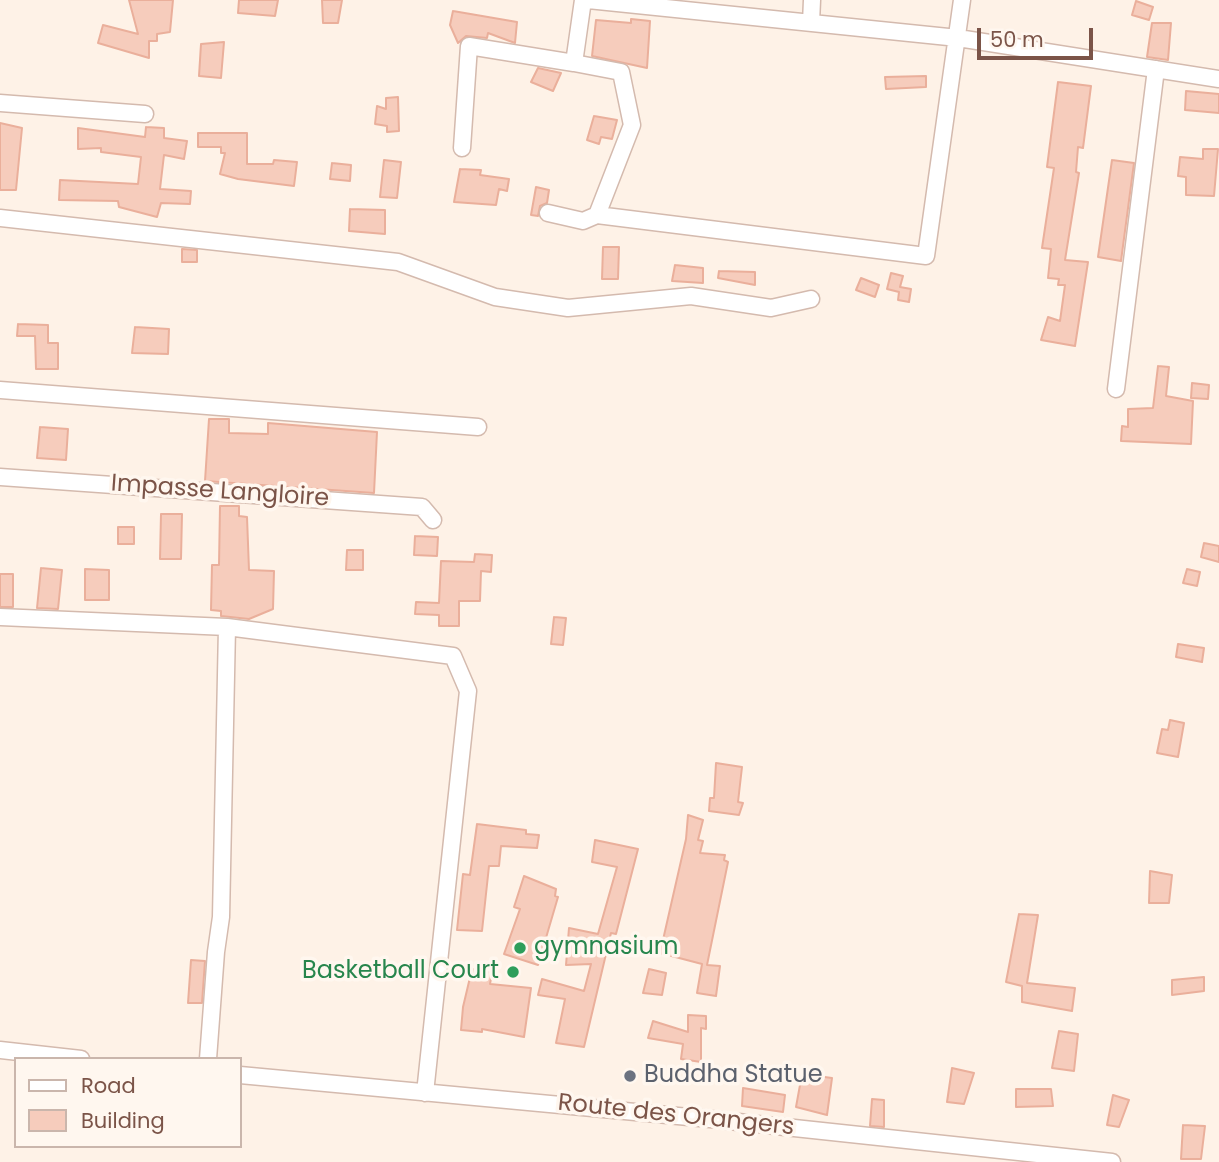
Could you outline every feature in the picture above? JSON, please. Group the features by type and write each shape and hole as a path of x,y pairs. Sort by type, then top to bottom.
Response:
{"street":[{"path":"574,63 585,0 958,38 1219,79"},
{"path":"811,23 813,0"},
{"path":"548,213 583,221 597,215 926,256 962,0"},
{"path":"462,148 469,46 621,72 632,125 597,215"},
{"path":"1116,389 1156,69"},
{"path":"0,103 145,114"},
{"path":"0,218 398,262 495,297 568,307 691,296 771,307 811,299"},
{"path":"0,390 478,427"},
{"name":"Impasse Langloire","path":"0,477 422,507 433,520"},
{"path":"0,617 227,626 453,656 468,691 425,1093"},
{"path":"208,1057 221,917 227,626"},
{"path":"0,1050 63,1057"},
{"name":"Route des Orangers","path":"242,1075 710,1118 1112,1162"}],"building":[{"path":"129,0 173,0 170,32 157,34 157,41 149,41 149,58 98,43 103,25 138,34"},
{"path":"239,0 278,0 275,16 238,13"},
{"path":"322,0 342,0 338,23 323,23"},
{"path":"1136,1 1153,7 1149,20 1132,15"},
{"path":"453,11 517,22 515,43 488,33 487,38 466,36 458,43 450,25"},
{"path":"631,19 650,21 647,68 592,56 596,20 631,23"},
{"path":"1152,23 1171,23 1168,60 1147,57"},
{"path":"224,42 221,78 199,76 201,44"},
{"path":"538,68 561,73 553,91 531,82"},
{"path":"926,76 926,87 886,89 885,77"},
{"path":"1058,82 1091,86 1083,148 1078,147 1076,172 1079,173 1065,260 1088,262 1075,346 1041,340 1048,317 1060,321 1065,285 1058,285 1059,279 1048,278 1051,249 1042,248 1054,168 1047,167"},
{"path":"1186,91 1219,94 1219,113 1185,110"},
{"path":"398,97 399,131 387,132 387,126 375,124 377,106 386,109 386,98"},
{"path":"594,116 617,120 612,139 601,137 599,144 587,140"},
{"path":"0,123 22,128 16,190 0,190"},
{"path":"146,127 164,128 164,138 187,141 184,159 164,155 160,189 191,191 190,204 161,203 157,217 119,207 118,201 59,200 60,180 138,184 141,157 101,152 101,148 78,149 78,128 145,137"},
{"path":"198,133 247,133 247,164 273,164 274,160 297,162 294,186 220,174 225,153 221,153 221,147 198,147"},
{"path":"1203,149 1218,149 1214,196 1186,195 1186,177 1178,176 1180,157 1203,159"},
{"path":"384,160 401,162 397,198 380,197"},
{"path":"1112,160 1134,163 1121,261 1098,257"},
{"path":"332,163 351,165 350,181 330,179"},
{"path":"460,169 481,170 480,175 509,179 507,191 499,189 496,205 454,202"},
{"path":"536,187 549,190 547,203 540,206 538,216 531,215"},
{"path":"350,209 385,210 385,234 349,231"},
{"path":"603,247 619,247 618,279 602,279"},
{"path":"182,249 197,250 197,262 182,262"},
{"path":"675,265 703,268 703,283 672,281"},
{"path":"719,271 755,272 755,285 718,278"},
{"path":"891,273 903,276 900,287 911,289 909,302 898,300 899,292 887,289"},
{"path":"861,278 879,285 875,297 856,290"},
{"path":"18,324 48,325 48,343 58,343 58,369 36,369 35,336 17,336"},
{"path":"135,327 169,329 168,354 132,353"},
{"path":"1158,366 1169,367 1166,396 1193,401 1191,444 1121,441 1122,426 1128,427 1128,409 1153,408"},
{"path":"1192,383 1209,385 1208,399 1191,398"},
{"path":"209,419 229,419 229,433 268,434 268,423 377,432 374,493 205,481"},
{"path":"40,427 68,429 66,460 37,458"},
{"path":"220,506 239,506 239,516 247,517 249,570 274,571 273,609 249,619 221,616 221,611 211,610 212,565 219,565"},
{"path":"161,514 182,514 181,559 160,559"},
{"path":"118,527 134,527 134,544 118,544"},
{"path":"415,536 438,537 437,556 414,555"},
{"path":"1204,543 1219,546 1219,562 1201,557"},
{"path":"347,550 363,550 363,570 346,570"},
{"path":"475,554 492,555 491,572 481,571 480,601 459,601 459,626 439,626 439,615 415,614 416,602 439,603 441,561 474,562"},
{"path":"41,568 62,570 58,609 37,608"},
{"path":"85,569 109,570 109,600 85,600"},
{"path":"1187,569 1200,572 1197,586 1183,583"},
{"path":"0,574 13,574 13,607 0,607"},
{"path":"554,617 566,618 563,645 551,644"},
{"path":"1178,644 1204,648 1202,662 1176,657"},
{"path":"1170,720 1184,723 1178,757 1157,753 1162,729 1168,730"},
{"path":"716,763 742,767 738,802 743,803 739,815 709,811 710,798 714,798"},
{"path":"688,815 703,820 698,840 703,841 700,853 725,855 724,860 728,862 707,965 720,966 716,996 697,993 702,964 660,953 686,839"},
{"path":"477,824 526,830 526,834 539,835 537,848 501,846 499,866 489,866 482,931 457,930 463,874 470,875"},
{"path":"595,840 638,849 616,934 611,933 584,1047 556,1043 565,999 538,995 542,979 584,991 591,964 566,965 569,928 598,934 617,867 592,862"},
{"path":"1150,871 1172,875 1169,903 1149,903"},
{"path":"524,876 556,889 555,896 558,897 538,965 504,954 520,909 514,907"},
{"path":"1019,914 1038,915 1027,983 1075,988 1072,1011 1022,1002 1022,986 1006,982"},
{"path":"191,960 205,961 202,1003 188,1003"},
{"path":"472,969 492,973 490,984 531,988 524,1037 482,1029 482,1032 461,1030 463,1007"},
{"path":"649,969 666,973 662,995 643,993"},
{"path":"1204,977 1204,991 1172,995 1172,980"},
{"path":"688,1015 706,1016 706,1029 701,1028 701,1062 681,1059 683,1044 648,1038 653,1021 688,1032"},
{"path":"1059,1031 1078,1034 1074,1071 1052,1068"},
{"path":"952,1068 974,1073 964,1104 947,1102"},
{"path":"802,1074 832,1078 827,1115 796,1107"},
{"path":"743,1088 785,1095 783,1112 742,1106"},
{"path":"1016,1089 1051,1089 1053,1106 1016,1107"},
{"path":"1113,1095 1129,1100 1119,1127 1107,1125"},
{"path":"872,1099 884,1100 884,1127 870,1126"},
{"path":"1183,1125 1205,1126 1201,1159 1181,1159"}],"place":[{"name":"gymnasium","path":"520,948"},
{"name":"Basketball Court","path":"513,972"},
{"name":"Buddha Statue","path":"630,1076"}]}
